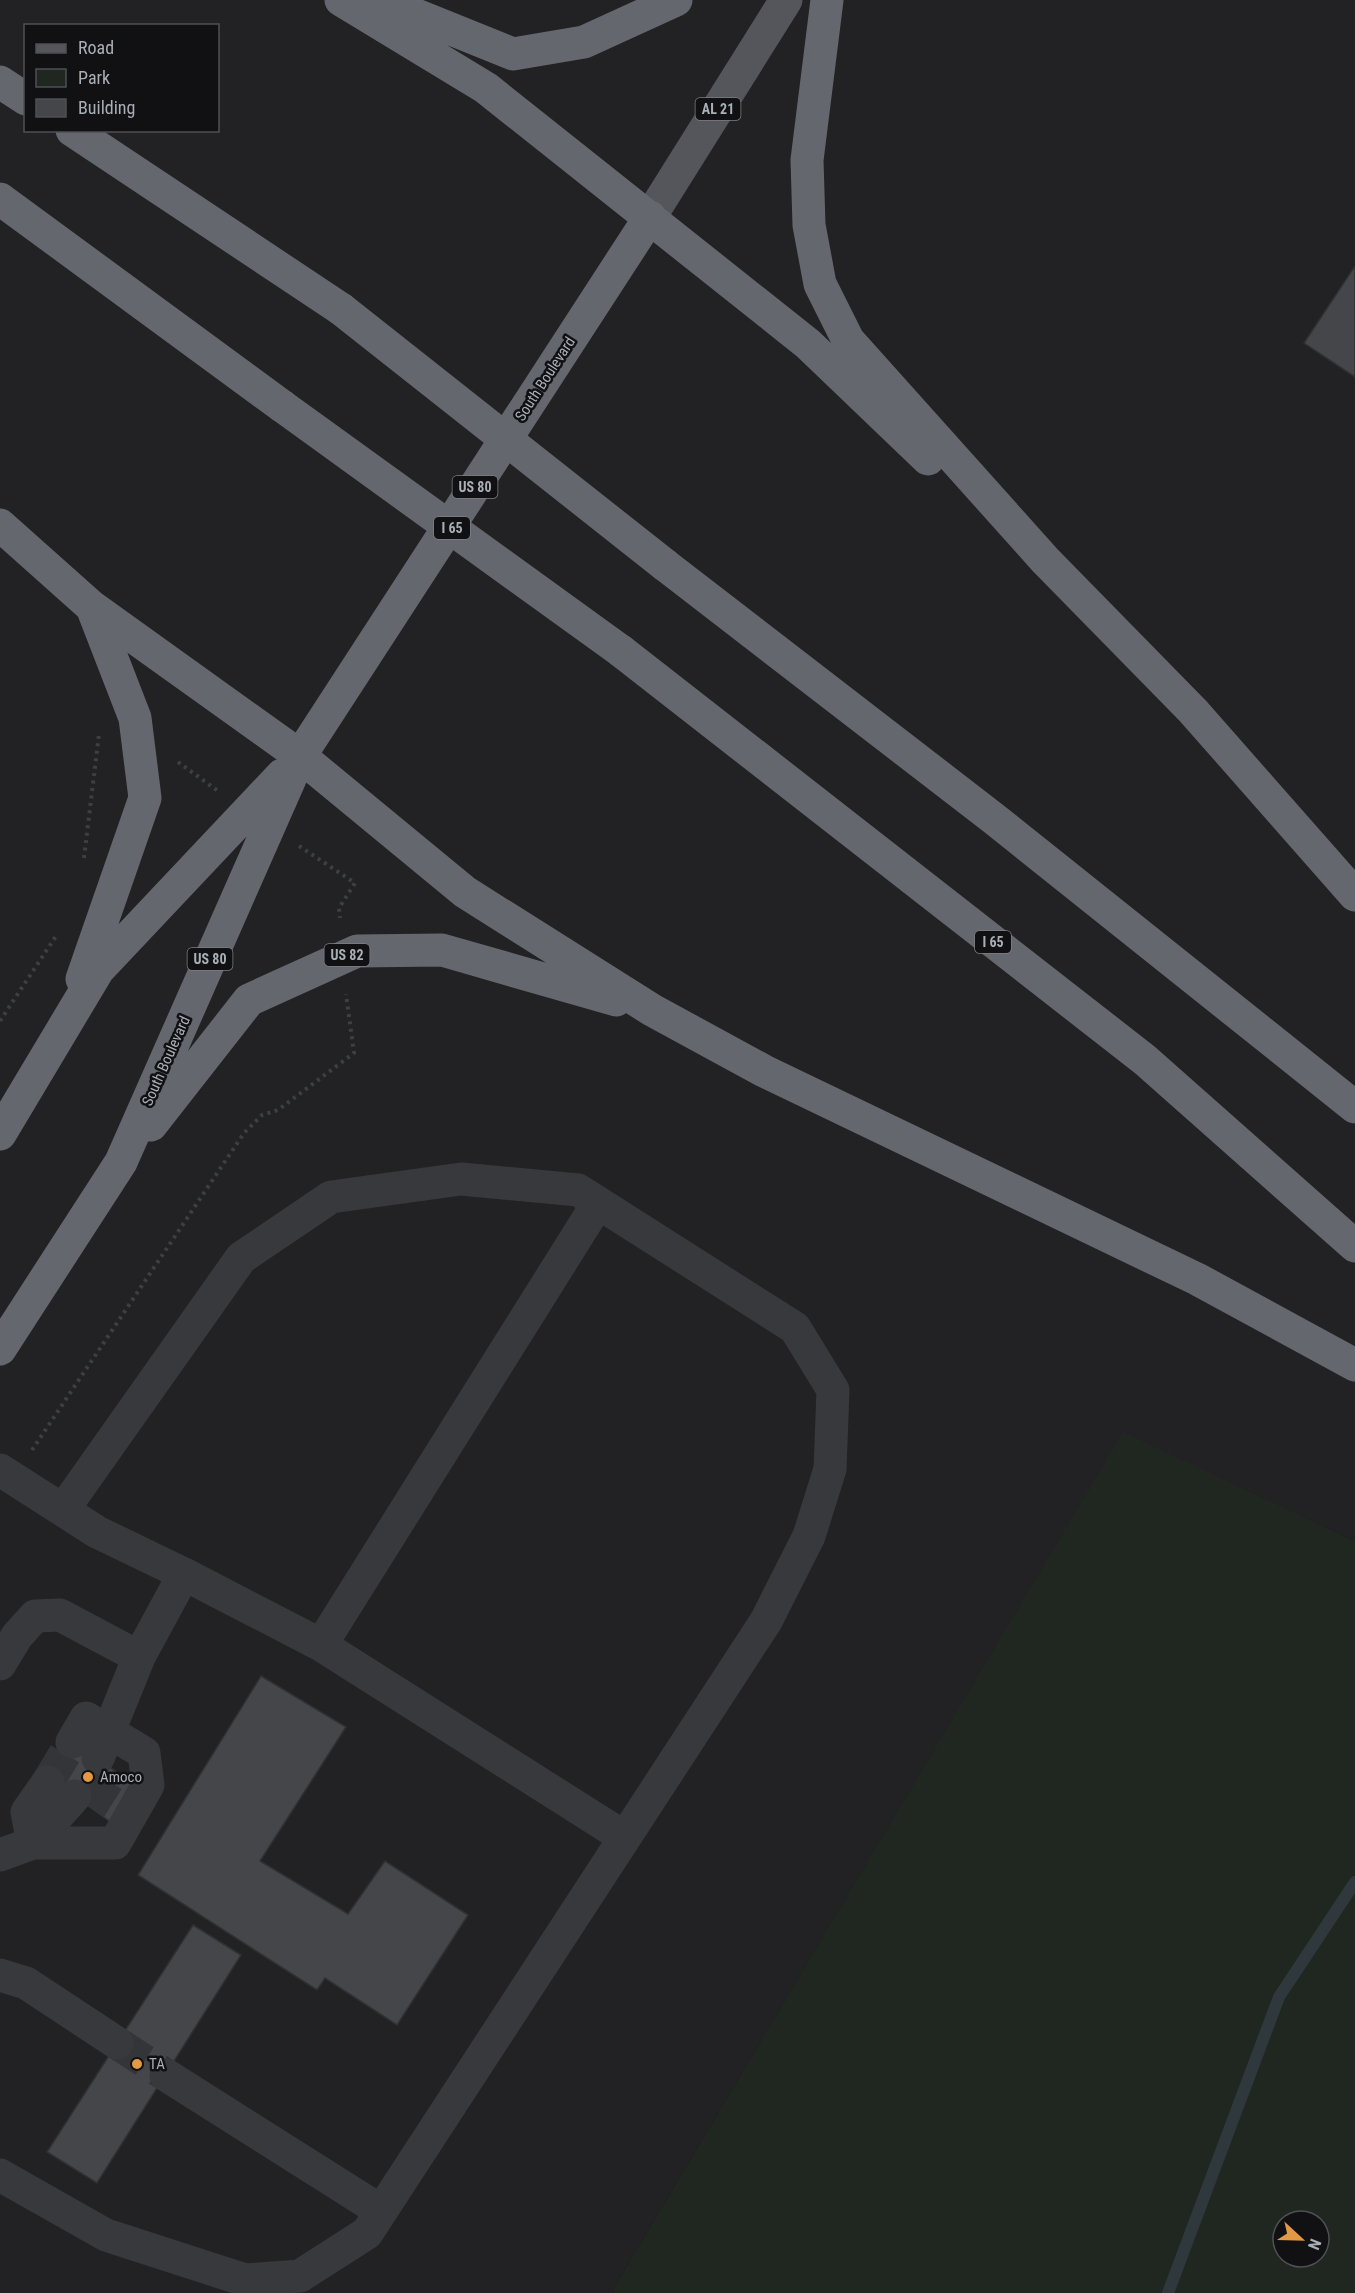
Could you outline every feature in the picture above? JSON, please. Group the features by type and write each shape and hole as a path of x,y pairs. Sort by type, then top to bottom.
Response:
{"highway":[{"path":"340,0 486,88 650,217 808,344 921,454 1045,560"},
{"path":"379,0 513,54 584,42 676,0"},
{"path":"827,0 807,160 809,225 820,284 848,340 1045,560 1193,711 1355,895"},
{"path":"0,82 24,98"},
{"path":"75,132 341,309 665,565 993,818 1355,1107"},
{"name":"I 65","path":"0,199 621,651 1145,1060 1355,1246"},
{"name":"South Boulevard","path":"0,1349 121,1162 300,756 650,217"},
{"path":"0,525 92,607 300,756 465,892 652,1010 764,1071 1197,1279 1355,1365"},
{"path":"66,1024 145,798 135,718 92,607"},
{"name":"South Boulevard","path":"0,1134 98,970 300,756"},
{"name":"US 82","path":"121,1162 249,1000 357,951 442,950 652,1010"}],"main road":[{"name":"South Boulevard","path":"650,217 786,0"}],"lane":[{"path":"0,2175 106,2235 245,2280 300,2276 367,2233 766,1621 809,1536 830,1469 832,1390 795,1328 578,1190 461,1179 331,1197 241,1258 63,1510"},
{"path":"321,1644 598,1203"},
{"path":"0,1470 97,1532 321,1644 624,1837"},
{"path":"0,1855 33,1843 115,1843 148,1785 144,1753 104,1749 139,1657 184,1574"},
{"path":"0,1664 17,1636 35,1616 60,1615 139,1657"},
{"path":"33,1843 71,1795 67,1843"},
{"path":"0,1975 26,1983 117,2043"},
{"path":"166,2075 381,2211"}],"path":[{"path":"82,868 99,728 135,718"},
{"path":"0,1021 58,933"}],"shaded area":[{"path":"0,0 1355,0 1355,1541 1123,1433 611,2293 0,2293"}],"green space":[{"path":"1123,1432 1355,1541 1355,2293 611,2293"}],"building":[{"path":"1355,266 1355,377 1304,343"},
{"path":"261,1676 346,1727 260,1861 348,1914 385,1861 468,1915 397,2025 325,1978 317,1990 138,1875"},
{"path":"64,1737 138,1786 113,1824 75,1796 39,1777"},
{"path":"193,1925 241,1955 97,2183 47,2152"}],"waterway":[{"path":"1168,2293 1279,1997 1355,1882"}],"tunnel":[{"path":"48,1782 72,1742"},
{"path":"90,1808 115,1769"},
{"path":"117,2043 166,2075"}],"place":[{"name":"Amoco","path":"88,1777"},
{"name":"TA","path":"137,2064"}]}
